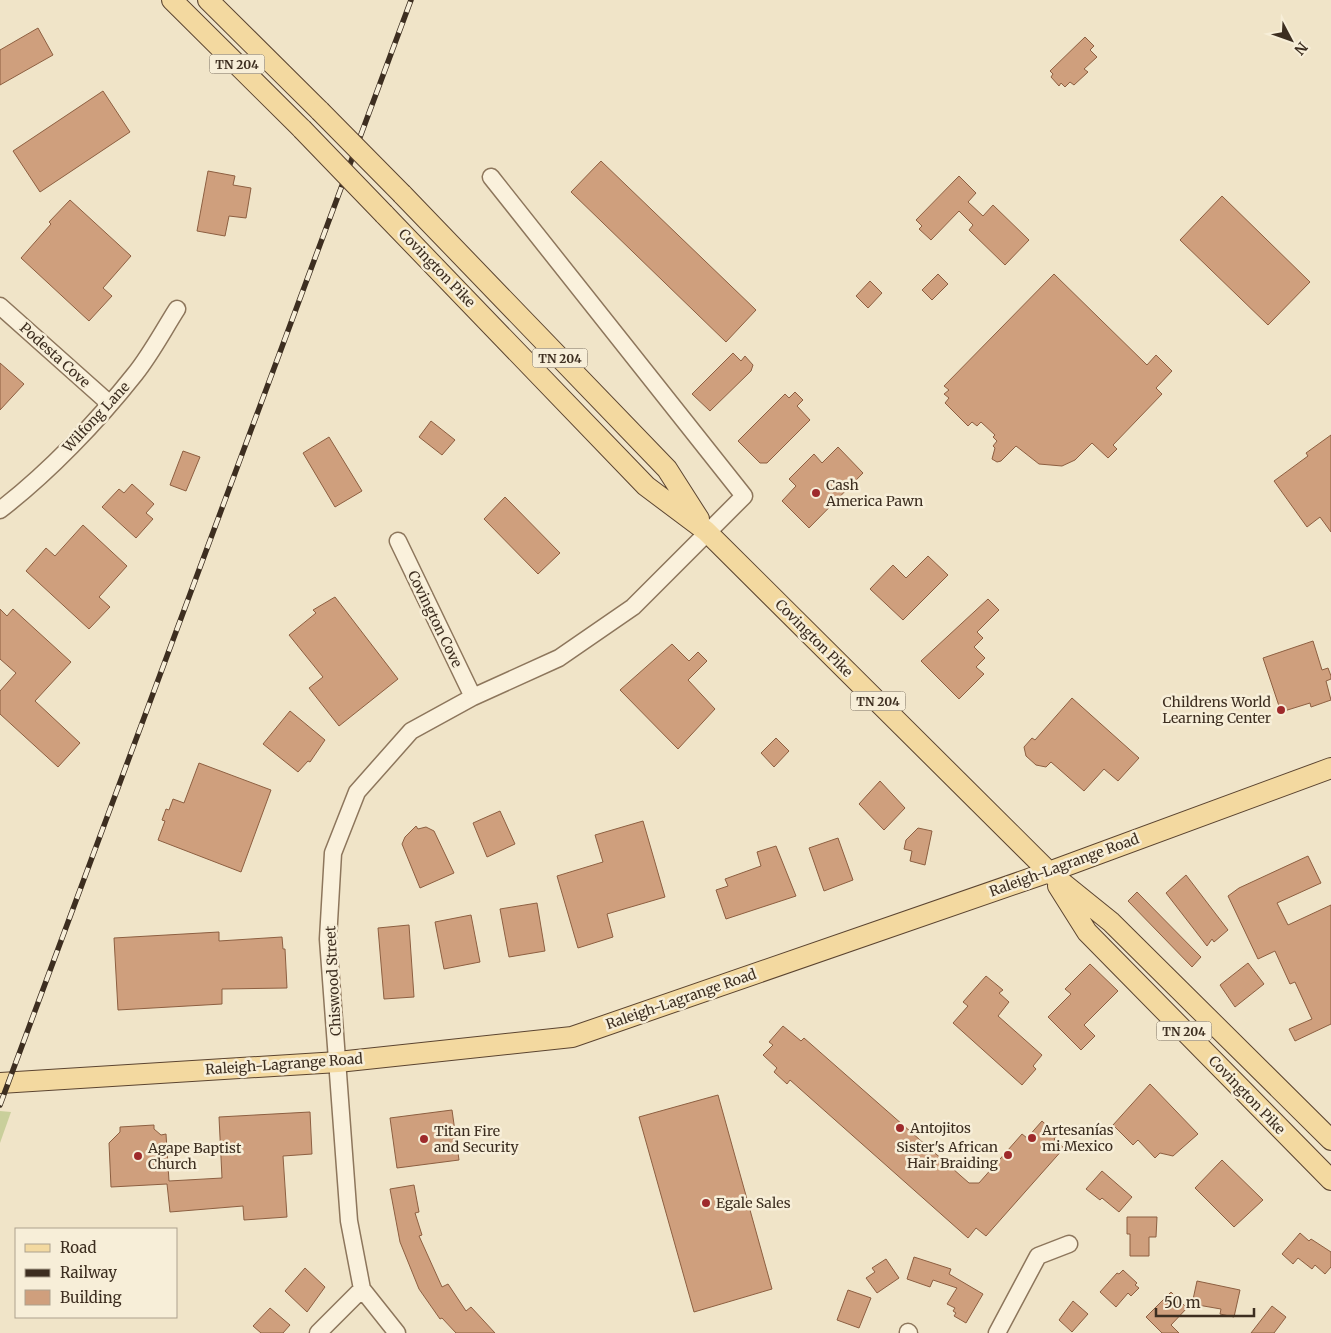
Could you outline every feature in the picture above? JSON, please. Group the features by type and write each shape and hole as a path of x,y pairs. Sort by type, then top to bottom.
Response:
{"main road":[{"name":"Covington Pike","path":"172,0 302,129 646,486 706,531 1049,872 1111,922 1331,1140"},
{"name":"Covington Pike","path":"208,0 402,194 667,469 706,531"},
{"name":"Raleigh-Lagrange Road","path":"0,1083 338,1062 572,1036 1049,872 1331,768"},
{"name":"Covington Pike","path":"1049,872 1087,932 1331,1180"}],"street":[{"name":"Chiswood Street","path":"398,1333 362,1289 349,1221 328,939 334,853 357,792 411,731 473,697 559,658 633,607 706,531 744,496 491,177"},
{"name":"Podesta Cove","path":"0,306 110,404"},
{"name":"Wilfong Lane","path":"0,510 35,484 110,404 136,373 177,309"},
{"name":"Covington Cove","path":"398,541 473,697"},
{"path":"997,1333 1038,1256 1069,1244"},
{"path":"318,1333 362,1289"}],"green space":[{"path":"0,1111 11,1112 0,1143"}],"building":[{"path":"38,28 53,55 0,85 0,50"},
{"path":"1085,37 1094,46 1090,50 1097,57 1084,69 1088,72 1074,85 1070,82 1065,87 1061,83 1059,86 1051,77 1053,74 1050,71"},
{"path":"103,91 130,132 40,192 13,151"},
{"path":"601,161 756,310 726,342 571,192"},
{"path":"208,171 235,176 233,185 251,188 246,218 229,216 225,236 197,231"},
{"path":"959,176 976,193 968,202 983,216 993,205 1029,240 1005,265 969,230 973,225 959,211 931,240 919,229 922,226 916,220"},
{"path":"1222,196 1310,282 1268,325 1180,240"},
{"path":"70,200 131,256 103,288 112,296 89,321 21,258 51,224 49,222"},
{"path":"938,274 948,284 932,300 922,290"},
{"path":"1054,274 1147,365 1156,355 1172,371 1156,388 1162,394 1113,445 1117,449 1108,458 1092,443 1075,460 1062,466 1039,464 1016,446 1001,461 997,462 992,459 995,448 993,446 997,441 993,437 995,435 981,422 977,426 972,422 968,426 945,403 949,398 944,394 949,390 944,386"},
{"path":"870,281 882,293 868,308 856,296"},
{"path":"733,353 741,361 745,356 753,365 751,371 710,411 692,394"},
{"path":"0,363 24,384 0,410"},
{"path":"795,392 803,400 797,406 810,420 767,463 760,463 738,441 785,394 789,398"},
{"path":"431,421 455,440 442,455 419,437"},
{"path":"1331,435 1331,532 1320,517 1307,527 1274,481 1308,456 1306,453"},
{"path":"329,437 362,491 335,507 303,453"},
{"name":"Cash America Pawn","path":"838,447 863,473 809,528 782,501 796,486 789,479 814,454 822,463"},
{"path":"183,451 200,457 186,491 170,485"},
{"path":"132,484 154,504 146,513 153,519 136,538 102,507 119,489 124,493"},
{"path":"505,497 560,553 538,574 484,519"},
{"path":"83,525 127,566 99,597 110,607 89,629 26,571 46,548 55,556"},
{"path":"928,556 948,575 903,620 870,589 893,565 906,578"},
{"path":"335,597 398,679 339,726 309,688 323,677 289,635 316,613 313,610"},
{"path":"988,599 999,610 977,632 983,638 974,647 985,658 976,667 984,674 959,699 921,661"},
{"path":"0,609 7,616 13,609 71,662 35,701 80,743 58,767 0,714 0,691 16,673 0,659"},
{"path":"1313,641 1322,670 1328,668 1331,676 1331,679 1326,681 1331,700 1311,707 1310,703 1281,712 1263,658"},
{"path":"672,644 689,661 698,652 707,661 688,680 715,709 678,749 620,690"},
{"path":"1072,698 1139,758 1118,781 1104,769 1084,791 1051,762 1046,767 1036,765 1026,756 1024,747 1032,738 1035,740"},
{"path":"290,711 325,740 310,762 308,761 298,772 263,744"},
{"path":"776,738 789,751 774,767 761,753"},
{"path":"199,763 271,790 241,872 158,840 165,821 162,820 166,809 169,810 173,799 184,803"},
{"path":"880,781 905,808 884,830 859,804"},
{"path":"500,811 515,844 487,857 473,823"},
{"path":"643,821 665,897 607,914 613,937 578,948 557,876 603,862 595,835"},
{"path":"416,826 418,829 426,827 434,831 454,873 420,888 402,844 405,837"},
{"path":"918,828 932,831 925,865 910,861 912,851 904,849 906,840"},
{"path":"838,838 853,880 824,891 809,848"},
{"path":"776,846 796,896 726,919 716,890 728,886 725,879 761,866 757,852"},
{"path":"1308,856 1321,883 1277,903 1288,925 1331,905 1331,1024 1295,1041 1289,1029 1312,1019 1295,982 1290,984 1275,951 1258,959 1228,896 1239,888"},
{"path":"1186,875 1228,930 1214,942 1212,939 1207,946 1166,893"},
{"path":"1137,892 1201,957 1192,967 1128,901"},
{"path":"537,903 545,951 509,957 500,909"},
{"path":"471,915 480,962 444,969 435,922"},
{"path":"409,925 414,997 384,999 378,928"},
{"path":"219,932 219,941 282,937 283,949 285,949 287,988 222,989 222,1004 118,1010 114,938"},
{"path":"1248,963 1264,984 1235,1007 1220,985"},
{"path":"1090,964 1118,991 1084,1025 1095,1036 1081,1050 1048,1017 1071,994 1065,989"},
{"path":"986,976 1003,990 999,993 1009,1002 998,1016 1042,1055 1033,1066 1036,1069 1022,1085 953,1023 968,1006 963,1002"},
{"path":"783,1026 801,1041 804,1038 969,1183 979,1183 1022,1134 1027,1138 1042,1121 1057,1135 1054,1139 1064,1148 986,1236 976,1228 968,1238 790,1080 787,1084 774,1072 777,1068 763,1055 773,1045 769,1042"},
{"path":"1150,1084 1198,1134 1173,1156 1160,1153 1155,1158 1138,1140 1133,1145 1113,1125"},
{"name":"Egale Sales","path":"718,1095 772,1289 694,1312 639,1117"},
{"name":"Titan Fire and Security","path":"452,1110 459,1160 397,1168 390,1118"},
{"path":"310,1112 312,1154 283,1156 287,1217 244,1220 243,1206 170,1212 167,1184 111,1187 109,1143 120,1132 120,1127 154,1125 154,1129 161,1135 166,1134 169,1181 222,1178 219,1117"},
{"path":"1222,1160 1263,1200 1234,1227 1195,1188"},
{"path":"1102,1171 1132,1197 1119,1212 1102,1198 1100,1200 1086,1189"},
{"path":"414,1185 419,1212 415,1213 422,1235 419,1236 442,1287 448,1284 466,1311 471,1307 495,1333 456,1333 442,1318 440,1319 419,1289 400,1242 390,1189"},
{"path":"1127,1217 1157,1217 1156,1237 1149,1237 1149,1256 1130,1256 1130,1234 1127,1234"},
{"path":"1300,1233 1309,1241 1311,1239 1331,1252 1331,1267 1325,1274 1315,1265 1312,1269 1298,1258 1293,1264 1282,1254"},
{"path":"914,1257 951,1269 949,1274 983,1294 966,1323 954,1316 956,1313 953,1311 955,1308 947,1304 957,1288 933,1280 930,1287 907,1279"},
{"path":"886,1259 899,1278 877,1293 866,1278 875,1272 872,1268"},
{"path":"305,1268 325,1287 307,1312 285,1291"},
{"path":"1123,1270 1137,1283 1135,1285 1139,1288 1131,1296 1128,1293 1116,1307 1100,1292 1117,1273 1119,1274"},
{"path":"1197,1281 1240,1290 1234,1317 1220,1314 1221,1309 1192,1304"},
{"path":"848,1290 871,1298 859,1328 837,1320"},
{"path":"1171,1292 1187,1308 1171,1325 1179,1333 1162,1333 1146,1317"},
{"path":"1073,1301 1088,1314 1072,1332 1059,1320"},
{"path":"1272,1306 1286,1317 1274,1333 1251,1333"},
{"path":"270,1308 290,1325 283,1333 261,1333 253,1326"}],"railway":[{"path":"0,1105 411,0"}],"place":[{"name":"Cash America Pawn","path":"816,493"},
{"name":"Childrens World Learning Center","path":"1281,710"},
{"name":"Antojitos","path":"900,1128"},
{"name":"Artesanías mi Mexico","path":"1032,1138"},
{"name":"Titan Fire and Security","path":"424,1139"},
{"name":"Sister's African Hair Braiding","path":"1008,1155"},
{"name":"Agape Baptist Church","path":"138,1156"},
{"name":"Egale Sales","path":"706,1203"}]}
